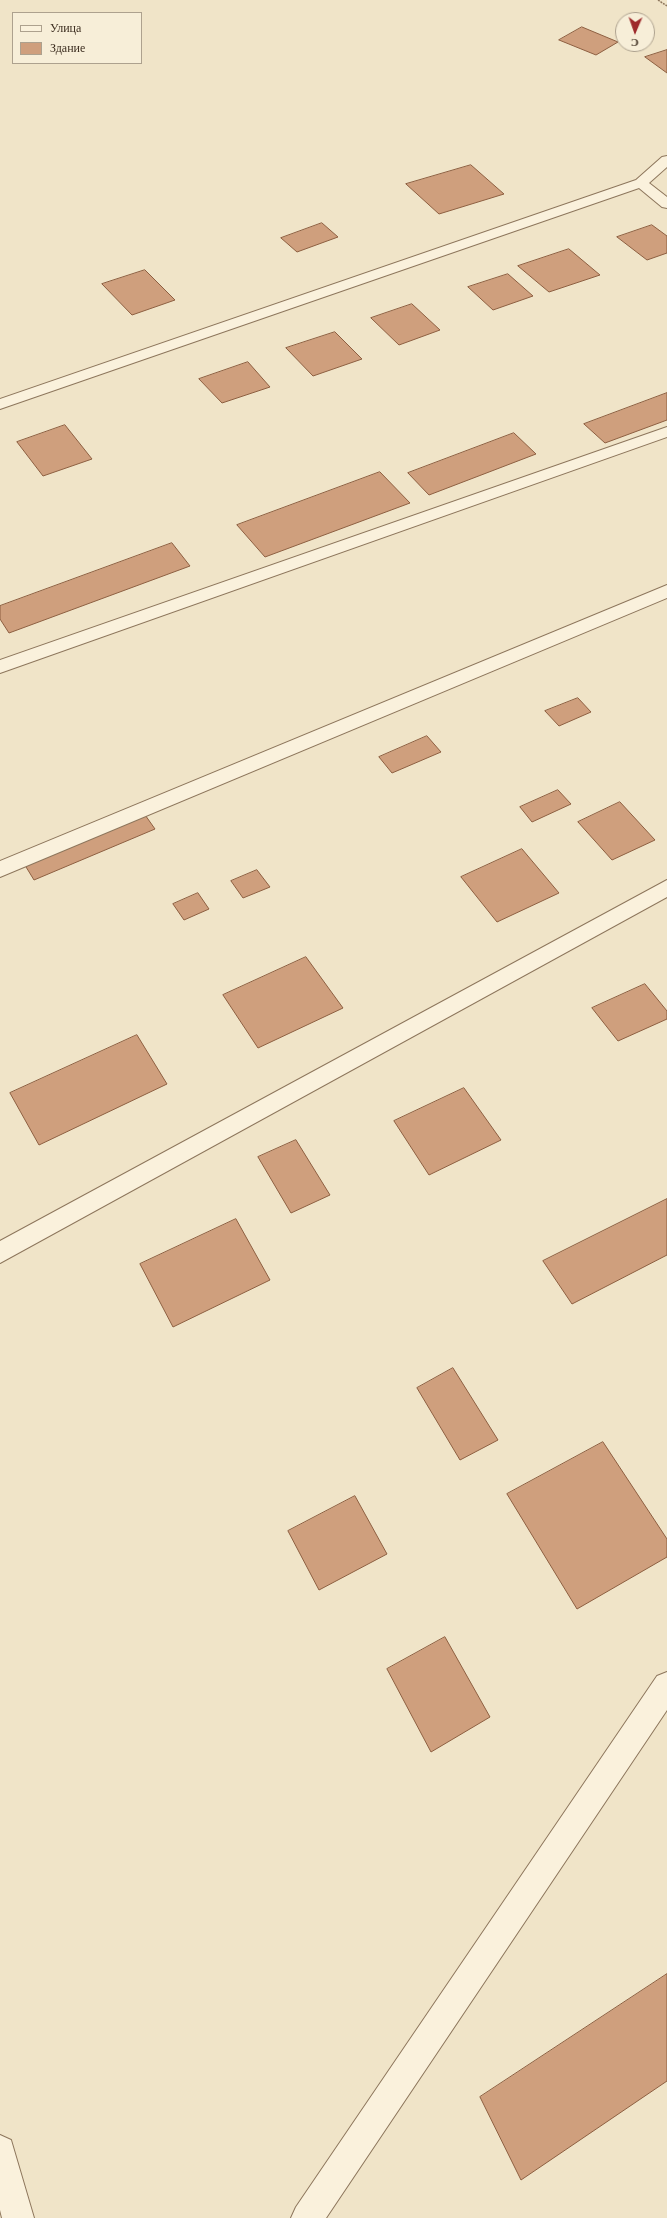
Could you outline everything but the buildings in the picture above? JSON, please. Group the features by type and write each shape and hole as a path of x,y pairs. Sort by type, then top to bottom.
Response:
{"street":[{"path":"0,404 641,183 667,160"},
{"path":"641,183 667,204"},
{"path":"0,667 667,432"},
{"path":"0,869 667,591"},
{"path":"0,1253 667,888"},
{"path":"307,2218 667,1686"},
{"path":"0,2151 18,2218"}],"path":[{"path":"658,0 667,6"}]}
